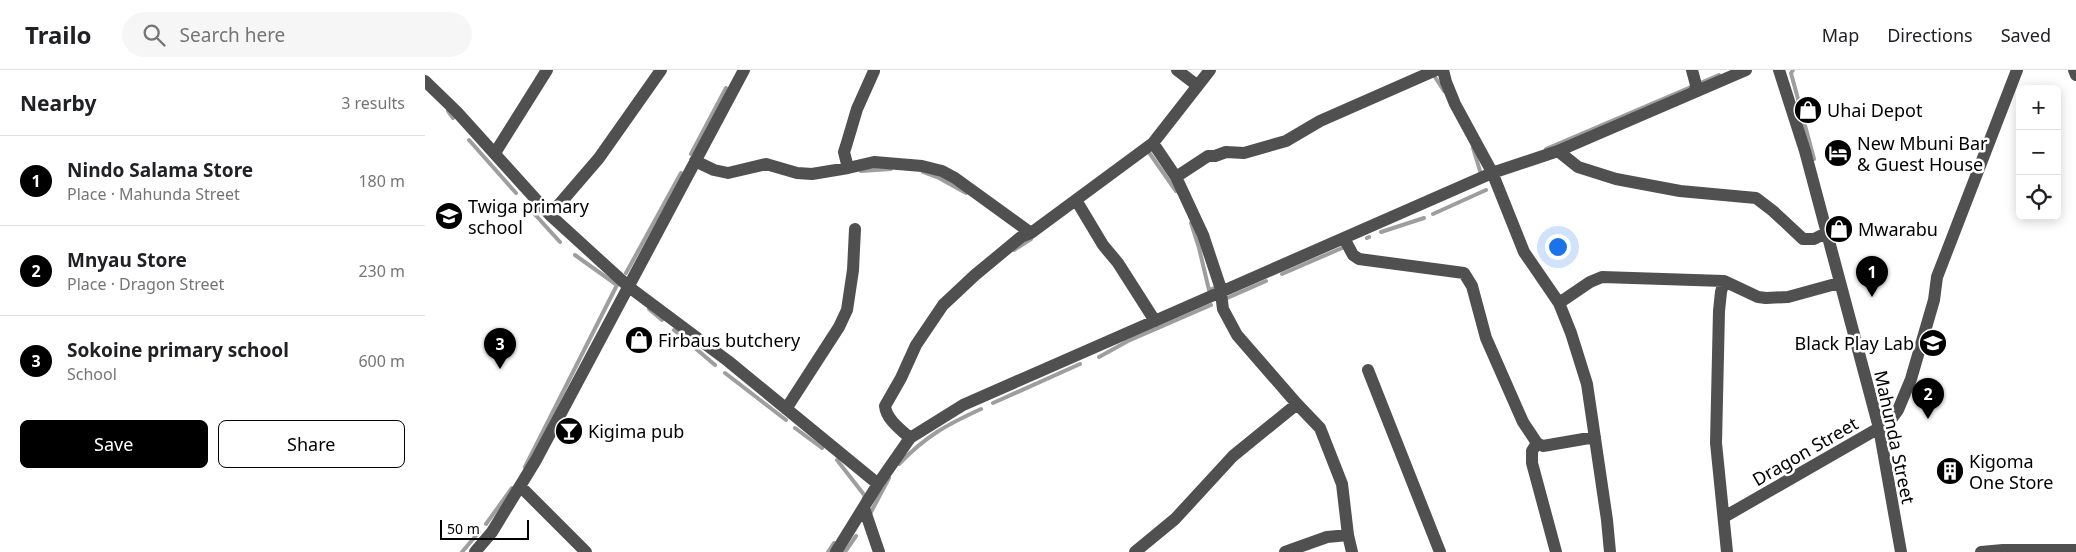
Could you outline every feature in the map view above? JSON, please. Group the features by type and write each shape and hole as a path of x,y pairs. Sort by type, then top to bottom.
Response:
{"street":[{"path":"495,153 547,70"},
{"path":"550,215 599,158 661,70"},
{"path":"475,552 492,532 521,487 744,70"},
{"path":"1177,70 1193,83 1200,82"},
{"path":"911,438 898,428 885,411 885,406 920,338 943,305 975,275 1021,237 1031,233 1153,143 1210,70"},
{"path":"1176,177 1208,156 1215,156 1226,152 1243,153 1286,141 1320,121 1436,70"},
{"path":"1443,70 1455,104 1492,173 1524,252 1559,303 1587,384 1610,552"},
{"path":"1692,70 1695,91"},
{"path":"836,552 911,438 963,405 1492,173 1558,150 1746,70"},
{"name":"Mahunda Street","path":"1779,70 1805,151 1825,233 1879,428 1901,552"},
{"name":"Dragon Street","path":"1724,517 1879,428 1890,421 1898,410 1911,379 1934,300 1937,277 2017,70"},
{"path":"2074,70 2076,75"},
{"path":"848,168 845,159 845,146 857,109 874,71"},
{"path":"425,81 457,112 550,215 629,287 728,361 879,484"},
{"path":"1153,143 1176,177 1203,236 1220,286 1223,309 1237,335 1320,428 1336,464 1342,484 1352,552"},
{"path":"1558,150 1579,167 1617,179 1680,191 1756,198 1803,238 1814,239 1825,233"},
{"path":"695,161 714,170 728,173 766,164 805,173 848,168 874,162 923,166 943,171 975,191 1031,233"},
{"path":"1076,200 1103,245 1118,263 1155,321"},
{"path":"786,408 839,328 847,310 853,270 855,229"},
{"path":"1344,238 1353,255 1359,259 1464,273 1472,286 1486,338 1523,422 1537,443 1543,446 1595,437"},
{"path":"1559,303 1590,282 1602,277 1724,281 1758,297 1767,298 1788,297 1839,284"},
{"path":"1724,281 1719,311 1716,444 1727,552"},
{"path":"1368,370 1439,552"},
{"path":"1135,552 1175,519 1233,456 1297,404"},
{"path":"1537,443 1532,451 1531,463 1556,552"},
{"path":"521,487 586,552"},
{"path":"864,508 879,552"},
{"path":"1285,552 1327,537 1348,535"},
{"path":"1981,552 2003,550 2068,551"}],"waterway":[{"path":"1793,70 1791,73 1814,159"},
{"path":"1433,74 1444,91"},
{"path":"1546,149 1719,75"},
{"path":"691,154 726,88"},
{"path":"448,111 453,118"},
{"path":"469,140 516,193"},
{"path":"1473,148 1481,174"},
{"path":"1148,151 1176,191"},
{"path":"861,171 891,169"},
{"path":"923,172 939,178 966,193"},
{"path":"626,273 681,173"},
{"path":"1433,214 1486,190"},
{"path":"530,209 560,242"},
{"path":"1381,232 1424,218"},
{"path":"1191,223 1209,290 1217,287"},
{"path":"1014,250 1031,239"},
{"path":"1282,274 1342,248"},
{"path":"525,467 617,285 575,255"},
{"path":"1225,299 1266,281"},
{"path":"1099,357 1128,341 1211,305"},
{"path":"649,309 662,320"},
{"path":"674,330 715,365"},
{"path":"993,403 1080,364"},
{"path":"725,373 786,420"},
{"path":"899,464 918,446 937,432 981,409"},
{"path":"795,428 822,448"},
{"path":"837,460 865,496 864,498"},
{"path":"870,514 889,478"},
{"path":"486,524 512,488"},
{"path":"462,552 479,532"},
{"path":"845,552 856,536"},
{"path":"828,552 834,543"}],"place":[{"name":"Uhai Depot","path":"1808,110"},
{"name":"New Mbuni Bar & Guest House","path":"1838,153"},
{"name":"Twiga primary school","path":"449,216"},
{"name":"Mwarabu","path":"1839,229"},
{"name":"Nindo Salama Store","path":"1872,297"},
{"name":"Firbaus butchery","path":"639,340"},
{"name":"Black Play Lab","path":"1933,343"},
{"name":"Sokoine primary school","path":"500,369"},
{"name":"Mnyau Store","path":"1928,419"},
{"name":"Kigima pub","path":"569,431"},
{"name":"Kigoma One Store","path":"1950,471"}]}
